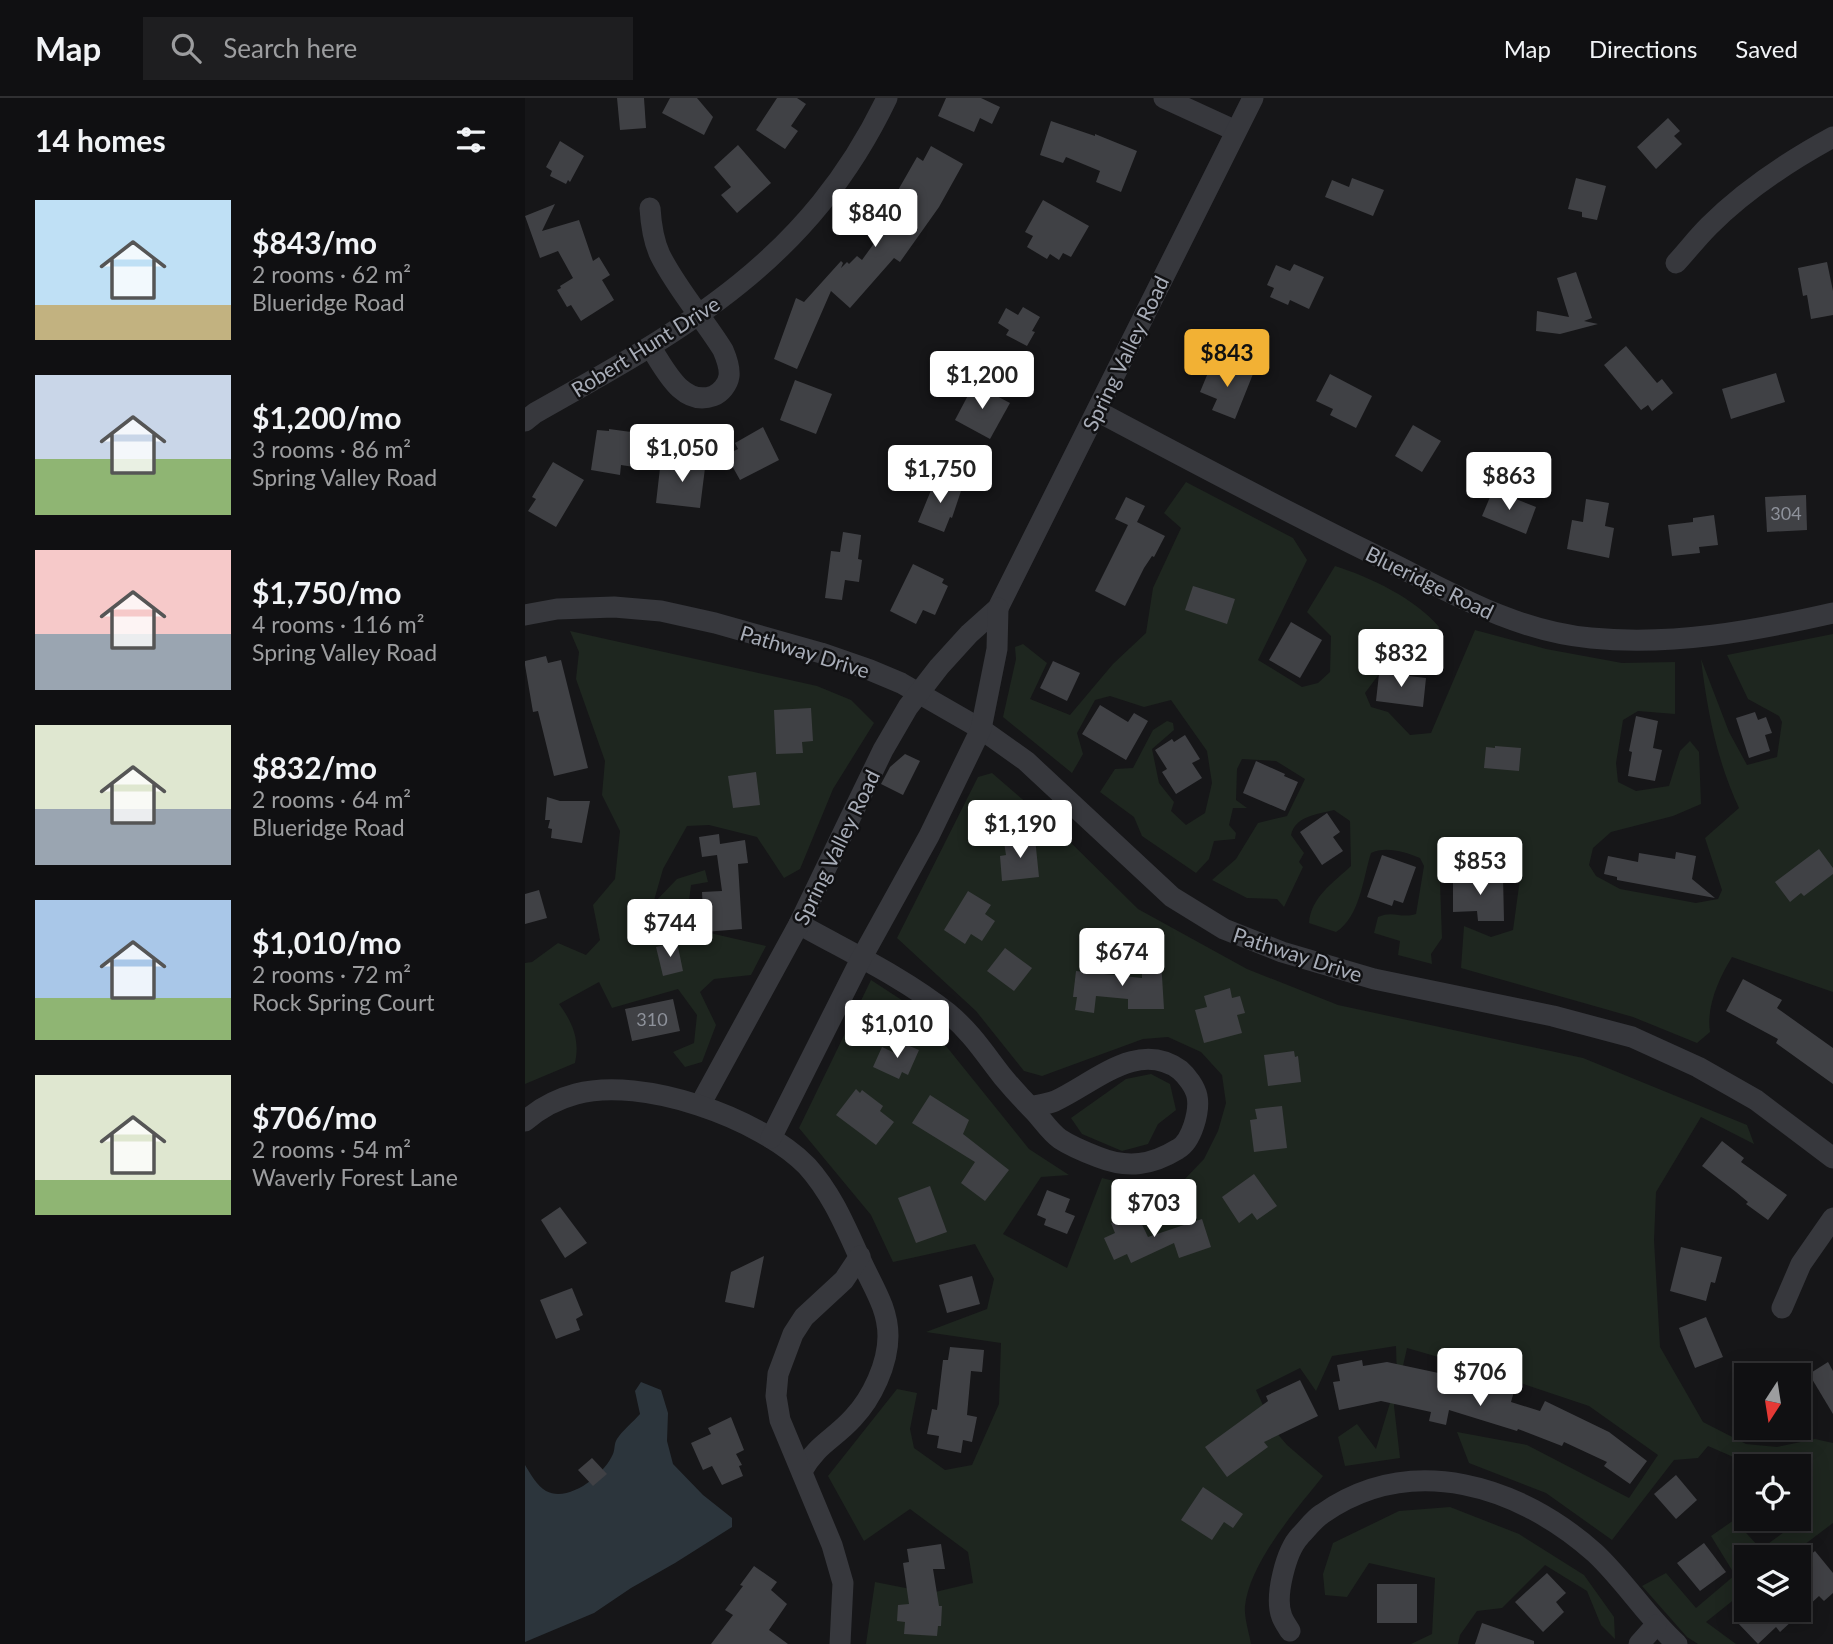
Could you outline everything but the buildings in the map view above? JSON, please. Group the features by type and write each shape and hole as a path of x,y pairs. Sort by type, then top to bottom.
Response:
{"street":[{"name":"Robert Hunt Drive","path":"525,421 651,348 746,281 788,242 811,215 853,159 887,98"},
{"path":"1164,98 1236,131"},
{"name":"Spring Valley Road","path":"700,1105 799,924 883,750 939,667 969,634 998,608 1253,98"},
{"path":"1676,263 1710,225 1749,192 1833,137"},
{"path":"650,208 651,226 660,256 724,352 729,381 717,395 698,398 684,392 670,377 651,348"},
{"name":"Blueridge Road","path":"1097,411 1307,523 1499,616 1589,638 1644,641 1734,633 1833,613"},
{"name":"Pathway Drive","path":"525,615 557,608 614,607 661,611 715,623 870,670 981,729 1026,761 1172,897 1224,929 1282,952 1374,979 1553,1016 1632,1037 1698,1067 1756,1100 1833,1158"},
{"name":"Spring Valley Road","path":"771,1138 861,959 929,836 981,729 997,649 998,608"},
{"path":"799,924 927,998 975,1037 1003,1077 1030,1107 1058,1138 1109,1161 1136,1166 1163,1158 1183,1146 1195,1121 1197,1096 1187,1076 1171,1063 1145,1058 1124,1063 1052,1102 1030,1107"},
{"path":"525,1121 555,1101 579,1093 620,1091 659,1095 700,1105 736,1119 771,1138 804,1164 826,1188 877,1289 885,1313 888,1338 884,1359 872,1393 864,1406 853,1419 819,1446 802,1471"},
{"path":"1782,1308 1801,1264 1833,1218"},
{"path":"840,1644 843,1583 832,1545 780,1420 776,1396 783,1356 804,1317 844,1280 860,1256"},
{"path":"1290,1631 1281,1616 1279,1598 1282,1577 1295,1542 1321,1514 1349,1499 1382,1486 1427,1480 1476,1486 1528,1506 1595,1553 1625,1584 1657,1625 1677,1644"},
{"path":"1639,1644 1657,1625"}],"shaded area":[{"path":"1186,482 1293,538 1307,560 1258,660 1302,687 1318,683 1330,672 1331,636 1307,612 1335,566 1363,576 1405,598 1439,627 1428,657 1418,662 1388,662 1365,693 1371,707 1388,712 1410,735 1431,733 1475,630 1546,649 1622,663 1675,662 1675,714 1638,711 1623,720 1616,763 1618,782 1636,791 1669,786 1680,751 1690,741 1699,752 1701,804 1673,816 1611,832 1593,848 1589,865 1596,876 1620,889 1696,903 1718,899 1722,890 1705,838 1739,808 1714,735 1701,659 1729,732 1747,765 1777,757 1782,722 1779,716 1748,699 1727,655 1833,634 1833,992 1732,957 1715,993 1710,1013 1710,1032 1697,1043 1633,1017 1461,968 1464,926 1491,937 1513,930 1520,879 1511,866 1452,870 1440,883 1442,938 1431,954 1432,964 1398,955 1400,941 1374,933 1378,917 1388,914 1416,914 1424,866 1420,858 1408,854 1383,850 1371,853 1356,907 1336,932 1309,923 1318,898 1351,866 1350,821 1334,810 1308,817 1293,829 1291,835 1304,853 1299,862 1303,867 1284,907 1277,899 1247,898 1212,880 1236,859 1258,823 1287,816 1305,779 1276,761 1242,759 1237,769 1236,800 1247,808 1233,808 1229,825 1236,833 1235,839 1214,841 1209,859 1196,873 1142,836 1134,817 1100,792 1115,769 1133,768 1153,730 1167,721 1173,723 1174,730 1152,749 1159,783 1174,802 1171,811 1186,825 1205,813 1212,783 1207,751 1171,700 1144,707 1110,696 1095,700 1077,733 1083,754 1072,773 1003,717 1016,659 1015,647 1023,644 1047,663 1030,699 1070,715 1113,664 1146,633 1153,588 1181,528 1164,513"},
{"path":"570,631 817,686 851,700 874,723 833,789 800,869 784,878 757,837 709,825 687,826 663,869 653,904 677,879 705,870 708,882 691,885 688,909 710,933 766,946 751,975 714,979 700,992 716,1025 702,1062 685,1067 673,1052 694,1043 697,1015 678,989 612,1008 599,982 559,1004 574,1032 577,1047 575,1063 525,1084 525,963 532,962 558,943 586,955 600,940 593,905 615,879 620,831 602,795 605,761 576,679 579,652"},
{"path":"992,773 1060,832 1138,909 1247,969 1338,1005 1583,1058 1747,1125 1754,1144 1701,1117 1656,1192 1654,1240 1660,1347 1703,1422 1734,1440 1777,1447 1815,1439 1833,1443 1833,1523 1804,1545 1766,1545 1786,1531 1811,1531 1811,1454 1734,1454 1734,1457 1708,1446 1698,1458 1674,1460 1612,1540 1546,1493 1469,1463 1457,1432 1527,1445 1629,1498 1658,1455 1589,1406 1407,1348 1394,1406 1400,1458 1345,1466 1338,1437 1357,1424 1376,1449 1397,1380 1396,1346 1332,1356 1316,1391 1300,1368 1256,1390 1275,1431 1323,1476 1288,1520 1255,1572 1245,1606 1251,1644 866,1644 875,1582 931,1593 973,1583 968,1552 910,1509 864,1541 828,1476 897,1389 917,1393 910,1429 914,1448 945,1470 972,1465 999,1404 1001,1343 926,1332 987,1309 994,1279 975,1244 893,1262 871,1215 799,1128 871,980 917,1010 1029,1149 1069,1175 1041,1177 1003,1234 1067,1268 1102,1178 1146,1189 1184,1180 1204,1159 1218,1131 1226,1103 1222,1075 1201,1052 1168,1037 1143,1039 1042,1076 1024,1071 976,1011 897,938 978,777"},
{"path":"1151,1074 1170,1084 1176,1110 1158,1124 1148,1144 1122,1151 1082,1134 1071,1118 1126,1079"},
{"path":"641,1382 661,1390 668,1413 667,1441 673,1464 703,1495 732,1518 732,1527 594,1613 525,1642 525,1465 543,1489 555,1494 585,1485 602,1470 614,1452 617,1439 640,1414 635,1391"},
{"path":"1450,1507 1519,1534 1584,1575 1614,1617 1615,1639 1601,1625 1587,1591 1545,1565 1502,1608 1477,1611 1460,1635 1458,1644 1411,1644 1432,1634 1435,1578 1369,1563 1347,1597 1325,1595 1323,1574 1333,1543 1399,1511"},
{"path":"1734,1520 1734,1531 1744,1531 1757,1545 1734,1545 1734,1573 1711,1536"},
{"path":"1666,1573 1696,1608 1734,1576 1734,1600 1706,1622 1736,1644 1698,1644 1687,1637 1642,1586"}]}
